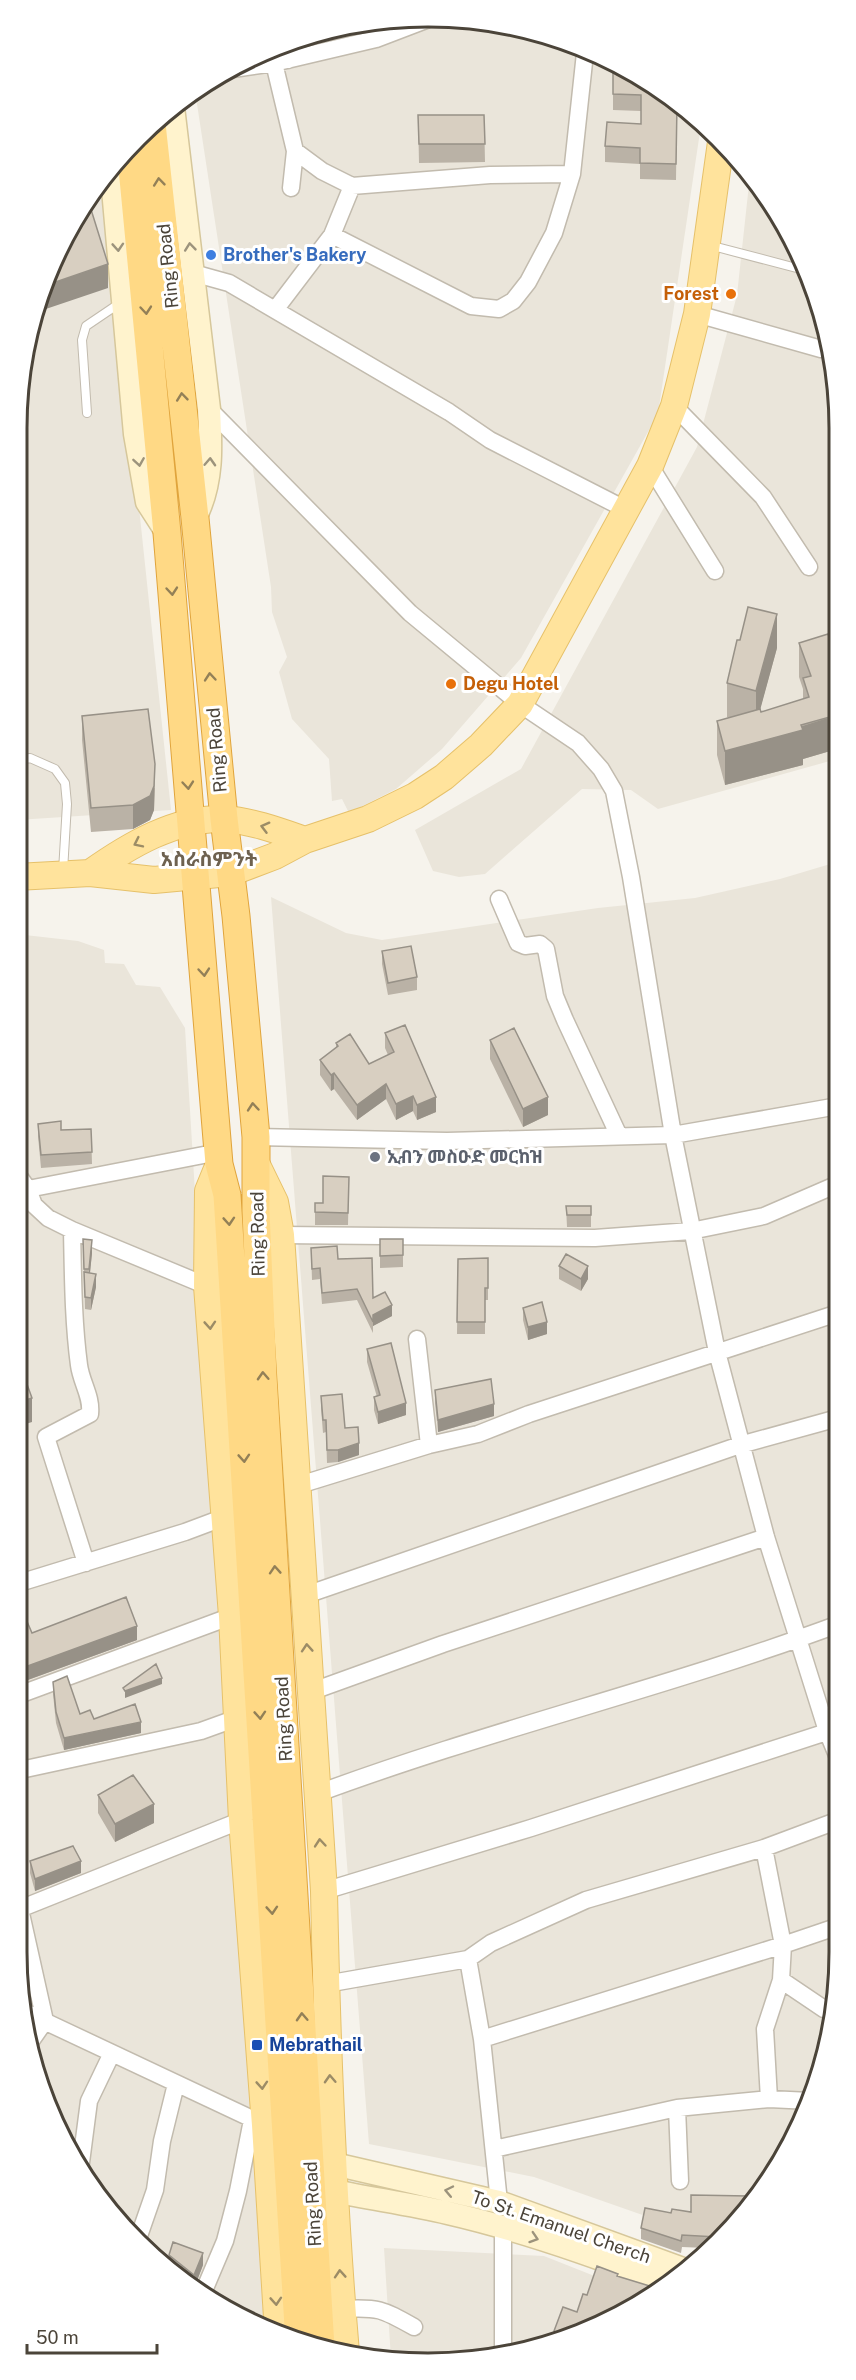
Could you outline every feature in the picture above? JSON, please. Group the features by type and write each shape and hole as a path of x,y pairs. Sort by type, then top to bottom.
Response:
{"highway":[{"name":"Ring Road","path":"153,136 195,518 256,1137 256,1210 263,1388 320,2338"},
{"name":"Ring Road","path":"131,159 167,532 219,1158 227,1195 298,2332"}],"main road":[{"path":"174,118 211,442 209,480 203,503 195,518"},
{"path":"27,876 90,873 154,880 230,873 275,856 305,840 368,819 425,790 481,745 520,704 650,466 674,406 697,314 720,153"},
{"path":"110,184 135,434 142,477 147,502 167,532"},
{"path":"90,873 144,839 192,822 224,819 249,823 305,840"},
{"path":"219,1158 208,1191 207,1286 232,1616 259,2122 277,2323"},
{"path":"257,1165 275,1202 281,1235 324,1891 334,2191 345,2344"},
{"name":"To St. Emanuel Cherch","path":"334,2164 499,2202 675,2267"},
{"name":"To St. Emanuel Cherch","path":"334,2191 448,2213 503,2228 657,2280"}],"street":[{"path":"291,188 295,151 281,56 376,39 405,28"},
{"path":"332,235 471,306 498,309 513,301 528,282 554,233 572,174 584,59"},
{"path":"295,151 322,171 352,186 490,175 572,174"},
{"path":"275,309 332,235 352,186"},
{"path":"193,273 229,283 449,412 490,440 627,510"},
{"path":"697,314 821,349"},
{"path":"674,406 763,497 809,567"},
{"path":"209,409 410,613 520,704 578,743 601,769 614,791 631,877 673,1135 717,1352 766,1537 798,1639 829,1719"},
{"path":"650,466 715,571"},
{"path":"498,899 518,943 525,946 540,944 546,949 555,996 619,1136"},
{"path":"256,1137 447,1141 673,1135 829,1108"},
{"path":"27,1192 219,1158"},
{"path":"281,1235 595,1238 691,1231 764,1216 829,1188"},
{"path":"27,1198 48,1218 72,1230 207,1286"},
{"path":"72,1230 74,1323 79,1368 91,1404 90,1414 46,1437 86,1563"},
{"path":"296,1486 429,1445 478,1434 529,1414 829,1316"},
{"path":"417,1339 429,1445"},
{"path":"303,1596 740,1445 829,1420"},
{"path":"27,1581 185,1532 225,1517"},
{"path":"310,1692 443,1644 766,1537"},
{"path":"27,1692 232,1616"},
{"path":"316,1794 376,1772 829,1628"},
{"path":"27,1769 201,1731 237,1718"},
{"path":"324,1891 531,1828 829,1730"},
{"path":"27,1906 242,1820"},
{"path":"326,1984 468,1959 491,1943 586,1900 764,1848 829,1824"},
{"path":"764,1848 783,1946 781,1980 765,2029 769,2099"},
{"path":"482,2039 783,1946 829,1930"},
{"path":"27,1933 45,2021 36,2034"},
{"path":"468,1959 482,2039 499,2202"},
{"path":"781,1980 825,2009"},
{"path":"32,2015 259,2122 225,2241 206,2286"},
{"path":"82,2154 89,2101 112,2053"},
{"path":"141,2232 155,2190 162,2141 176,2084"},
{"path":"494,2149 677,2108 769,2099 800,2101"},
{"path":"677,2108 680,2181"},
{"path":"503,2228 503,2346"},
{"path":"342,2309 371,2307 384,2311 414,2327"}],"lane":[{"path":"707,245 795,268"},
{"path":"87,413 82,340 86,326 122,302"},
{"path":"27,759 55,769 65,783 67,804 63,874"}],"shaded area":[{"path":"454,28 480,30 532,41 557,48 605,68 651,95 700,134 658,414 521,658 442,749 396,789 349,813 342,799 332,801 329,759 292,719 279,672 287,657 272,612 271,587 197,101 251,68 299,48 376,30"},
{"path":"749,188 788,251 808,299 826,376 829,428 829,761 658,809 631,790 582,789 485,874 459,877 433,871 415,830 521,769 697,447 737,295"},
{"path":"104,192 107,205 171,810 27,819 27,428 30,376 48,299 68,251"},
{"path":"829,864 828,1978 826,2004 815,2056 808,2081 788,2129 746,2196 709,2238 534,2177 369,2144 271,897 346,933 382,940 598,908 695,898 780,879"},
{"path":"27,935 78,941 104,950 105,963 124,964 136,985 160,987 185,1028 263,2317 227,2299 184,2270 144,2236 95,2175 68,2129 48,2081 35,2030 28,1978"},
{"path":"384,2248 544,2256 638,2293 605,2312 557,2332 532,2339 480,2350 428,2353 391,2351"}],"building":[{"path":"613,73 651,95 677,114 676,164 640,163 640,148 605,146 607,122 641,124 641,95 613,94"},
{"path":"418,115 484,115 485,144 419,144"},
{"path":"91,211 108,264 55,282 68,251"},
{"path":"748,607 777,614 756,691 727,683 737,640 740,640"},
{"path":"828,634 829,717 801,725 803,730 725,751 717,721 760,709 761,712 809,697 803,678 811,676 799,643"},
{"path":"148,709 155,764 154,786 150,796 133,805 91,808 82,716"},
{"path":"411,946 417,977 388,983 382,951"},
{"path":"405,1025 436,1097 417,1105 413,1096 396,1104 386,1084 357,1105 334,1073 331,1075 320,1060 338,1046 336,1043 350,1034 369,1064 394,1052 385,1033"},
{"path":"514,1028 548,1097 523,1109 490,1040"},
{"path":"61,1121 61,1130 91,1129 92,1152 41,1155 38,1124"},
{"path":"323,1176 349,1177 348,1213 315,1212 315,1203 323,1203"},
{"path":"566,1206 591,1206 591,1215 567,1215"},
{"path":"83,1239 92,1240 89,1269 84,1269"},
{"path":"380,1239 403,1239 403,1255 380,1256"},
{"path":"337,1246 338,1259 372,1258 373,1298 385,1292 392,1305 373,1315 373,1322 357,1289 322,1293 320,1268 312,1269 311,1248"},
{"path":"566,1254 588,1266 581,1279 559,1266"},
{"path":"488,1258 485,1322 457,1322 458,1259"},
{"path":"84,1272 96,1274 91,1298 85,1297"},
{"path":"542,1302 547,1322 528,1327 523,1308"},
{"path":"391,1343 406,1403 378,1412 374,1397 380,1395 367,1349"},
{"path":"491,1379 494,1404 438,1420 435,1390"},
{"path":"27,1384 32,1398 27,1400"},
{"path":"342,1394 345,1428 358,1427 359,1443 338,1450 327,1450 326,1420 323,1420 321,1396"},
{"path":"126,1597 137,1626 27,1666 27,1621 32,1633"},
{"path":"156,1664 162,1678 125,1691 123,1688"},
{"path":"67,1676 80,1714 90,1710 94,1719 135,1704 141,1722 64,1738 56,1712 53,1682"},
{"path":"133,1775 154,1804 115,1824 98,1795"},
{"path":"73,1846 81,1861 35,1879 30,1861"},
{"path":"691,2195 746,2196 711,2237 682,2235 681,2241 641,2228 645,2208 671,2213 672,2209 691,2212"},
{"path":"173,2242 203,2253 194,2275 169,2255"},
{"path":"597,2266 618,2274 617,2276 649,2286 605,2312 557,2332 554,2331 563,2307 577,2312 583,2294 587,2295"}],"place":[{"name":"Brother's Bakery","path":"211,255"},
{"name":"Forest","path":"731,294"},
{"name":"Degu Hotel","path":"451,684"},
{"name":"ኢብን መስዑድ መርከዝ","path":"375,1157"},
{"name":"Mebrathail","path":"257,2045"}],"district":[{"name":"አስራስምንት","path":"209,859"}]}
